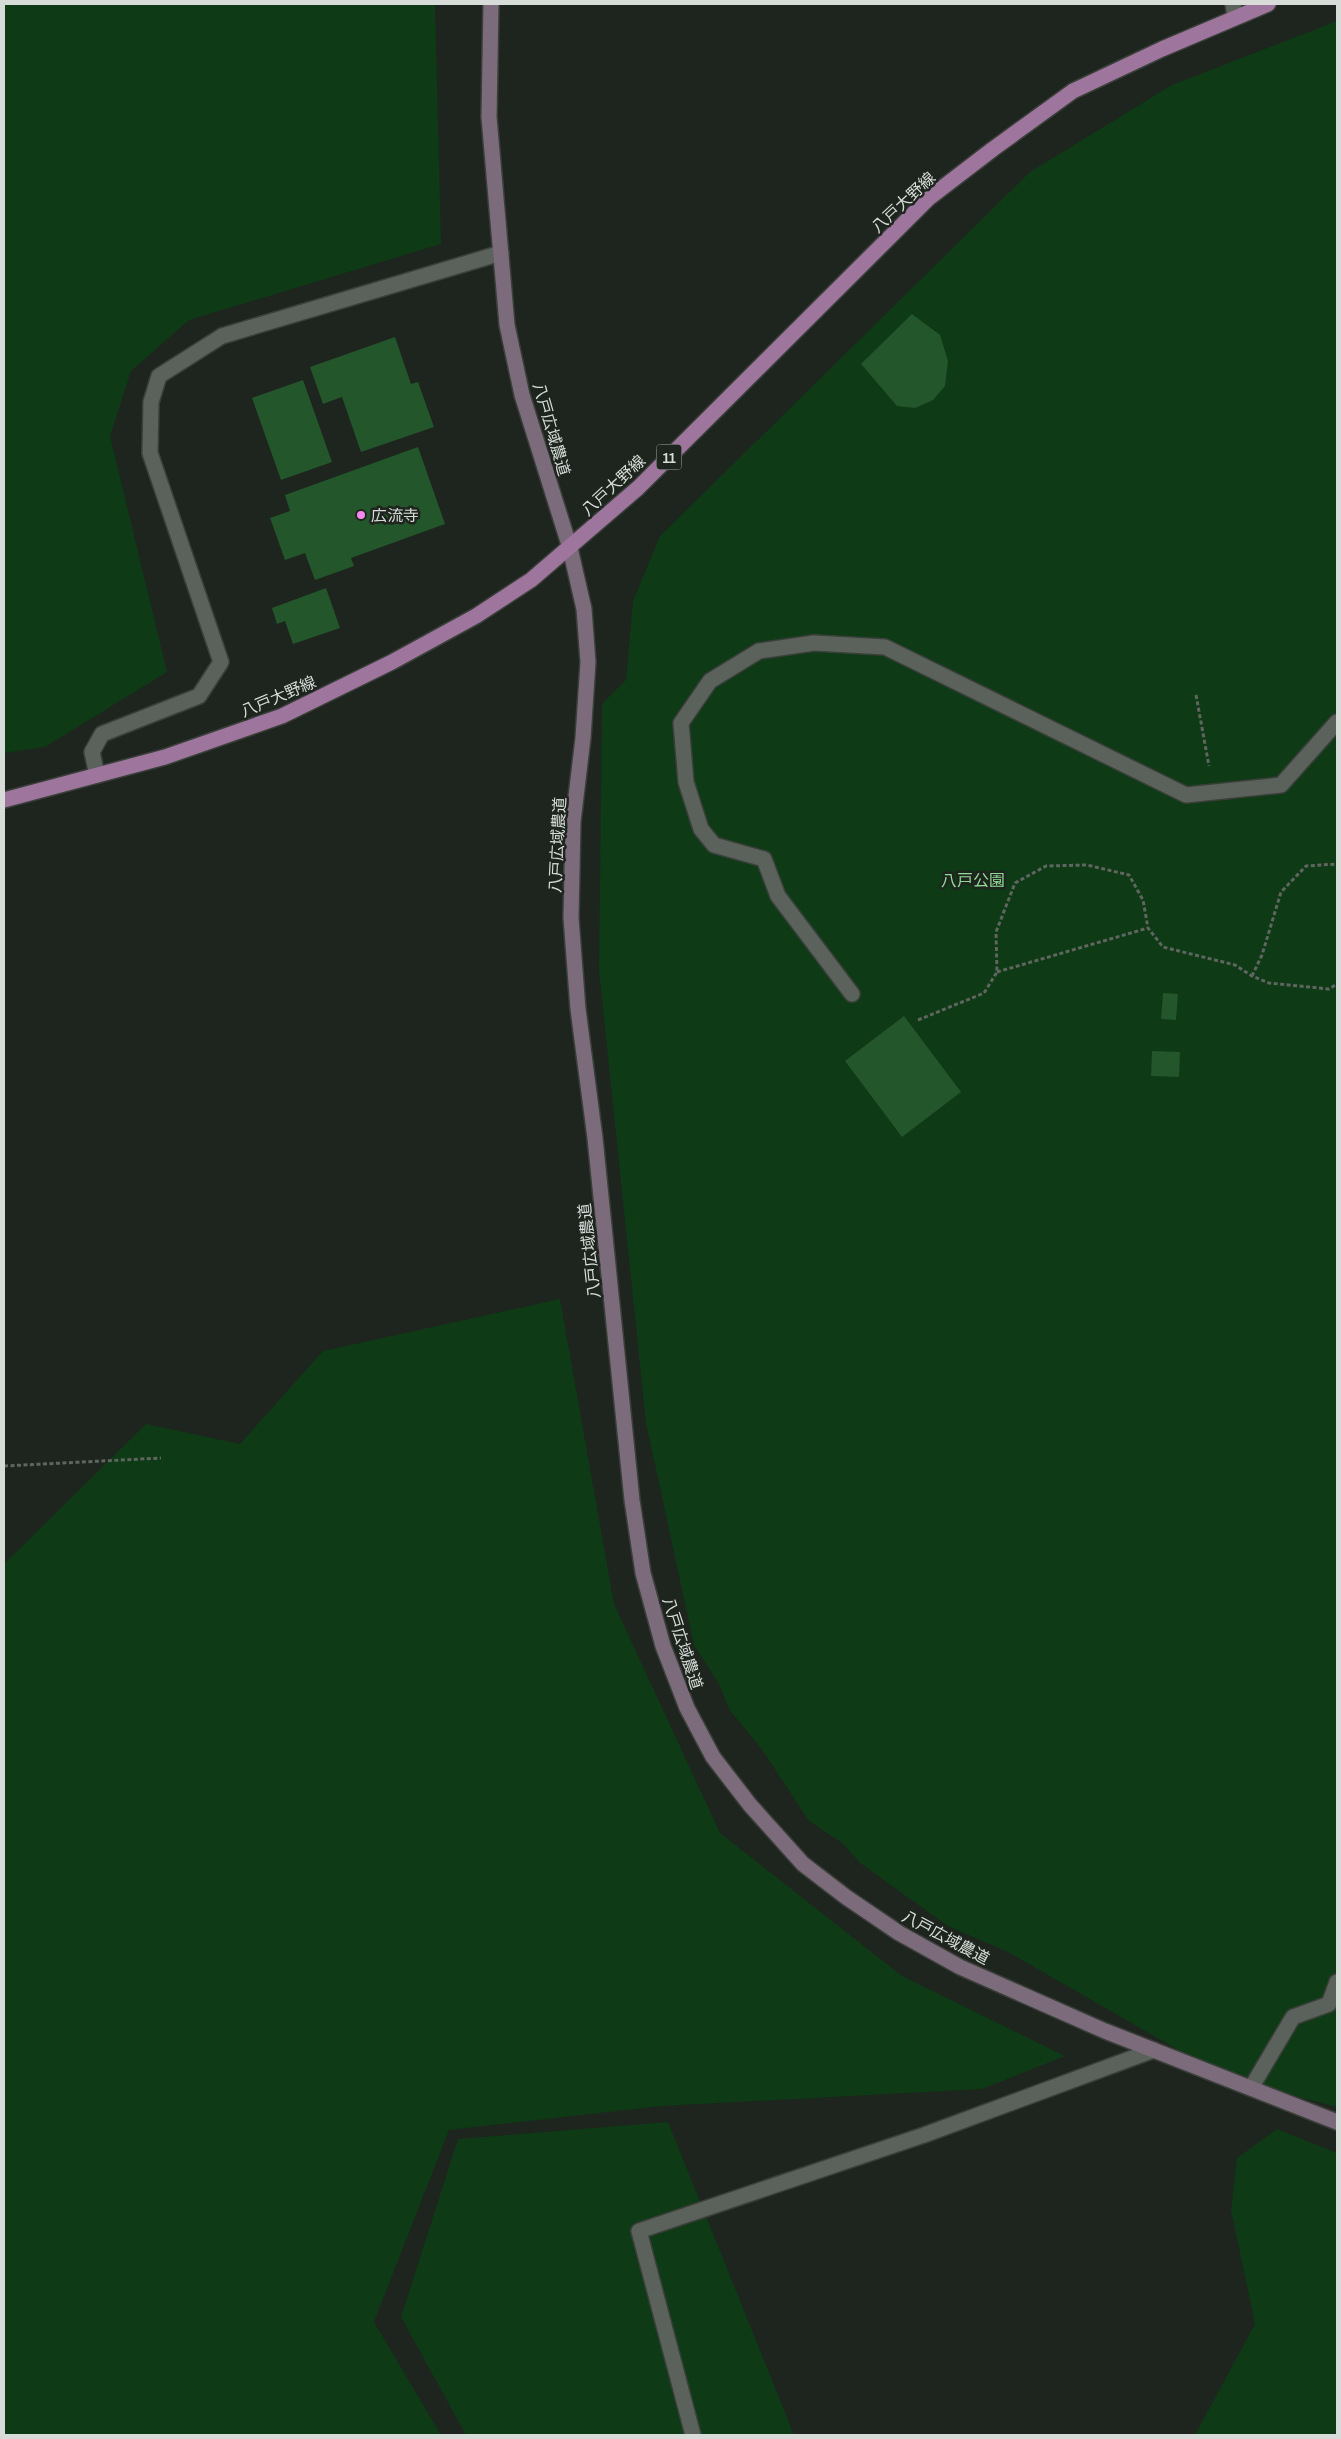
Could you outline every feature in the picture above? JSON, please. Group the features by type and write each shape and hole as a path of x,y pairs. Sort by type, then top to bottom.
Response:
{"main road":[{"name":"八戸大野線","path":"4,800 165,757 282,716 392,662 476,616 531,580 638,488 929,198 1073,91 1234,10 1268,4"}],"street":[{"name":"八戸広域農道","path":"491,4 489,117 507,325 522,395 570,548 584,609 588,662 584,738 573,822 571,918 578,1008 595,1138 632,1500 643,1573 662,1646 687,1708 713,1757 750,1805 803,1864 846,1897 891,1928 960,1967 1105,2031 1337,2122"}],"lane":[{"path":"97,775 92,752 102,734 199,696 221,662 150,453 151,402 159,376 222,336 501,253"},
{"path":"852,994 778,896 764,859 714,845 701,829 686,782 681,724 710,680 759,651 814,643 885,647 1186,794 1281,785 1337,722"},
{"path":"1251,2088 1293,2018 1329,2004 1337,1982"},
{"path":"693,2435 639,2231 924,2136 1154,2050"}],"path":[{"path":"1196,695 1214,792"},
{"path":"1252,976 1262,955 1281,892 1306,866 1337,864"},
{"path":"918,1020 984,993 998,972 996,932 1015,883 1046,866 1087,865 1129,875 1143,900 1148,928 1163,947 1235,965 1252,976 1269,983 1329,989 1337,984"},
{"path":"998,972 1148,928"},
{"path":"4,1466 161,1458"}],"green space":[{"path":"4,4 435,4 441,244 189,320 131,371 110,436 167,672 45,747 4,753"},
{"name":"八戸公園","path":"1337,21 1337,2107 1227,2078 1010,1953 948,1926 860,1863 842,1843 809,1821 763,1751 729,1709 719,1684 694,1645 646,1423 599,970 602,704 626,680 633,601 660,536 1030,172 1172,85"},
{"path":"560,1299 614,1604 720,1833 902,1976 1065,2056 982,2089 661,2106 449,2130 374,2322 441,2435 4,2435 4,1564 146,1424 240,1444 323,1351"},
{"path":"668,2122 794,2435 466,2435 401,2317 458,2139"},
{"path":"1277,2129 1337,2153 1337,2435 1195,2435 1255,2324 1231,2210 1237,2158"}],"building":[{"path":"912,314 940,335 948,361 945,386 933,400 915,408 897,406 861,364"},
{"path":"395,337 411,384 418,382 434,427 361,452 342,397 323,404 310,367"},
{"path":"303,380 332,462 281,480 252,398"},
{"name":"広流寺","path":"418,447 445,524 351,558 354,566 315,580 305,553 285,560 270,518 290,511 285,495"},
{"path":"326,588 340,628 293,644 285,621 277,624 272,608"},
{"path":"1163,993 1178,994 1176,1020 1161,1019"},
{"path":"904,1016 961,1092 902,1137 845,1061"},
{"path":"1152,1051 1180,1052 1179,1077 1151,1076"}],"place":[{"name":"広流寺","path":"361,515"}]}
